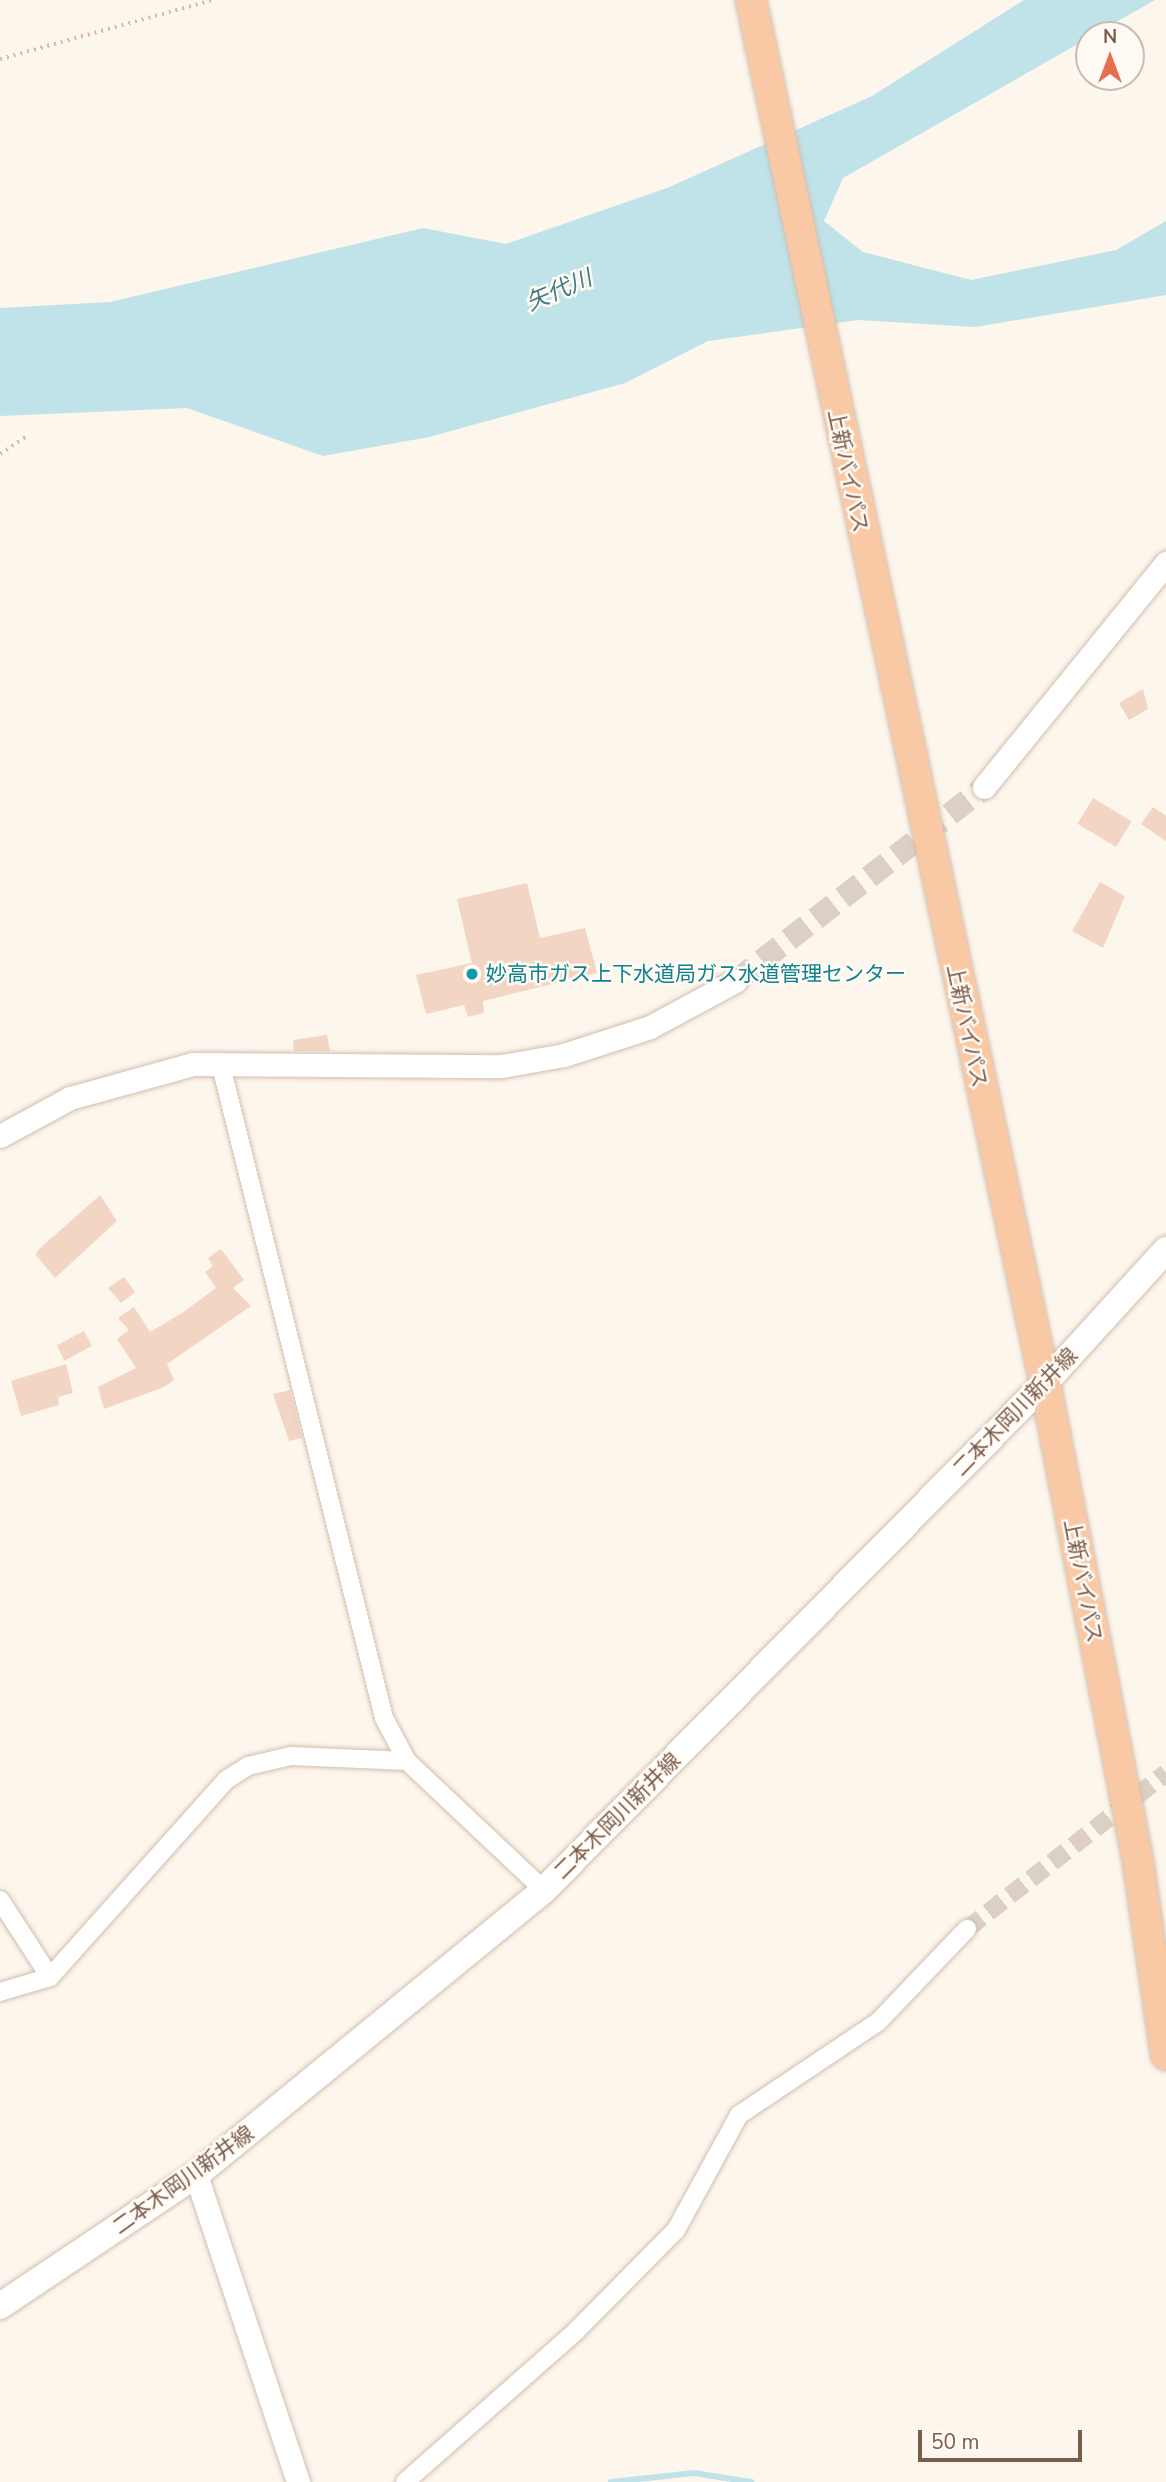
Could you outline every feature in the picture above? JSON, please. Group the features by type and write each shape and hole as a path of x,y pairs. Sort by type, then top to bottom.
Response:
{"highway":[{"name":"上新バイパス","path":"751,0 858,522 1045,1383 1138,1862 1166,2054"}],"main road":[{"name":"二本木岡川新井線","path":"0,2306 196,2175 544,1890 1045,1383 1166,1250"}],"street":[{"path":"984,787 1166,563"},
{"path":"0,1136 125,1078 220,1062 502,1066 564,1055 650,1027 735,981"},
{"path":"220,1062 363,1647 384,1718 407,1761 544,1890"},
{"path":"0,1992 50,1978 226,1780 248,1766 291,1756 407,1761"},
{"path":"0,1900 50,1978"},
{"path":"405,2482 576,2331 677,2230 739,2115 878,2022 967,1930"},
{"path":"196,2175 298,2482"}],"path":[{"path":"0,59 213,0"},
{"path":"0,454 27,436"}],"water":[{"name":"矢代川","path":"1024,0 1155,0 1118,21 1075,21 1075,46 843,178 824,221 863,252 971,280 1116,250 1166,221 1166,295 975,327 858,320 708,341 625,383 429,437 323,456 187,408 0,416 0,308 110,302 423,228 506,244 667,188 872,96"}],"building":[{"path":"1143,689 1148,709 1129,720 1119,703"},
{"path":"1093,798 1132,821 1116,847 1078,824"},
{"path":"1153,807 1166,816 1166,841 1141,824"},
{"path":"1100,882 1125,896 1103,948 1072,931"},
{"path":"527,883 540,938 585,928 597,973 483,1001 484,1013 468,1017 464,1005 426,1014 416,975 472,963 457,899"},
{"path":"327,1035 330,1051 294,1051 293,1040"},
{"path":"100,1195 117,1221 55,1278 36,1255 38,1250"},
{"path":"221,1249 244,1280 233,1288 251,1306 167,1364 174,1380 164,1387 104,1409 98,1387 136,1368 117,1339 129,1330 118,1318 134,1307 150,1332 182,1313 216,1288 205,1272 213,1266 208,1258"},
{"path":"124,1277 135,1292 121,1303 108,1288"},
{"path":"84,1331 92,1346 65,1361 57,1346"},
{"path":"66,1364 73,1393 58,1397 59,1405 21,1416 11,1381"},
{"path":"290,1390 302,1438 289,1441 273,1394"}],"waterway":[{"path":"611,2482 694,2473 751,2482"}],"tunnel":[{"path":"735,981 984,787"},
{"path":"967,1929 1166,1773"}],"place":[{"name":"妙高市ガス上下水道局ガス水道管理センター","path":"472,974"}]}
